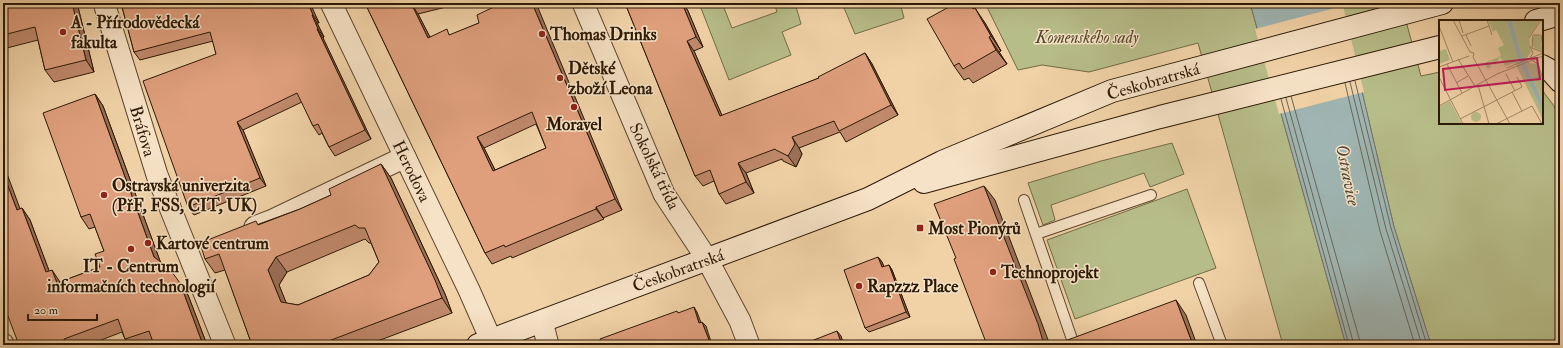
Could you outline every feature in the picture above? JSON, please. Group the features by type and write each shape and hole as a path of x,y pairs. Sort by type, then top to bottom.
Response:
{"main road":[{"name":"Českobratrská","path":"485,342 788,230 877,195 942,162 1112,91 1442,3"},
{"path":"1539,20 1560,14"},
{"name":"Českobratrská","path":"877,195 1160,117 1437,49"},
{"path":"1543,67 1551,71 1560,81"}],"street":[{"name":"Bráfova","path":"104,3 157,174 195,250 225,345"},
{"name":"Herodova","path":"331,3 469,290 485,342"},
{"name":"Sokolská třída","path":"583,3 664,194 707,259 740,321 749,345"},
{"path":"238,234 274,220 405,158"},
{"path":"542,321 548,345"}],"lane":[{"path":"1036,234 1151,195"},
{"path":"1024,200 1074,345"},
{"path":"1199,283 1222,345"}],"green space":[{"path":"699,3 722,3 732,28 777,12 774,3 795,3 801,24 782,32 791,55 729,80"},
{"path":"842,3 900,3 904,18 855,34"},
{"name":"Komenského sady","path":"985,3 1250,3 1346,345 1283,345 1198,43 1089,72 1042,65 1018,70"},
{"path":"1341,3 1401,3 1421,76 1439,72 1439,124 1543,124 1543,91 1554,106 1560,118 1560,345 1431,345 1394,227"},
{"path":"1172,143 1184,174 1150,187 1144,173 1051,205 1055,220 1043,225 1028,183 1101,161"},
{"path":"1187,189 1216,268 1075,319 1047,240"}],"water":[{"name":"Ostravice","path":"1250,3 1341,3 1394,227 1431,345 1346,345"}],"pier":[{"path":"1343,6 1364,92 1279,114 1255,29"}],"building":[{"name":"A - Přírodovědecká fakulta","path":"3,3 72,3 86,60 45,70 35,27 3,35"},
{"path":"121,3 308,3 317,29 365,130 329,147 318,124 313,126 297,93 237,122 260,178 188,207 143,81 216,54 210,32 134,52"},
{"path":"365,3 411,3 428,38 447,29 449,35 479,23 477,15 502,3 532,3 615,199 596,207 596,209 505,247 504,245 485,253","holes":["532,112 546,148 493,171 477,137"]},
{"path":"625,3 682,3 696,37 687,41 720,116 819,78 818,77 865,53 891,105 839,131 834,121 792,137 795,144 788,156 775,149 738,163 746,182 719,194 710,170 695,176"},
{"path":"956,3 970,3 973,9 975,8 991,36 989,37 996,50 963,69 959,63 954,66 927,19"},
{"path":"95,94 154,257 169,268 180,283 203,345 154,345 149,331 125,339 118,319 64,339 66,345 19,345 3,303 3,173 17,210 22,208 46,272 52,270 57,283 100,267 95,254 104,251 90,214 81,217 43,113"},
{"path":"381,164 442,298 318,345 252,345 219,254 205,259 200,243 256,221 258,225 300,209 331,195 329,189","holes":["355,225 359,228 365,228 379,262 369,275 298,305 281,302 268,270 276,257"]},
{"name":"Technoprojekt","path":"984,186 1038,324 1044,345 987,345 954,259 956,258 934,204"},
{"path":"878,257 882,267 889,265 906,312 865,328 844,270"},
{"path":"1176,300 1193,345 1054,345"},
{"path":"694,307 699,323 702,322 711,345 593,345 601,342 600,339 677,311 678,313"},
{"path":"837,331 842,345 801,345"}],"place":[{"name":"A - Přírodovědecká fakulta","path":"63,32"},
{"name":"Thomas Drinks","path":"542,34"},
{"name":"Dětské zboží Leona","path":"560,78"},
{"name":"Moravel","path":"574,107"},
{"name":"Ostravská univerzita (PřF, FSS, CIT, UK)","path":"104,195"},
{"name":"Most Pionýrů","path":"920,228"},
{"name":"Kartové centrum","path":"148,243"},
{"name":"IT - Centrum informačních technologií","path":"131,249"},
{"name":"Technoprojekt","path":"993,272"},
{"name":"Rapzzz Place","path":"859,286"}]}
